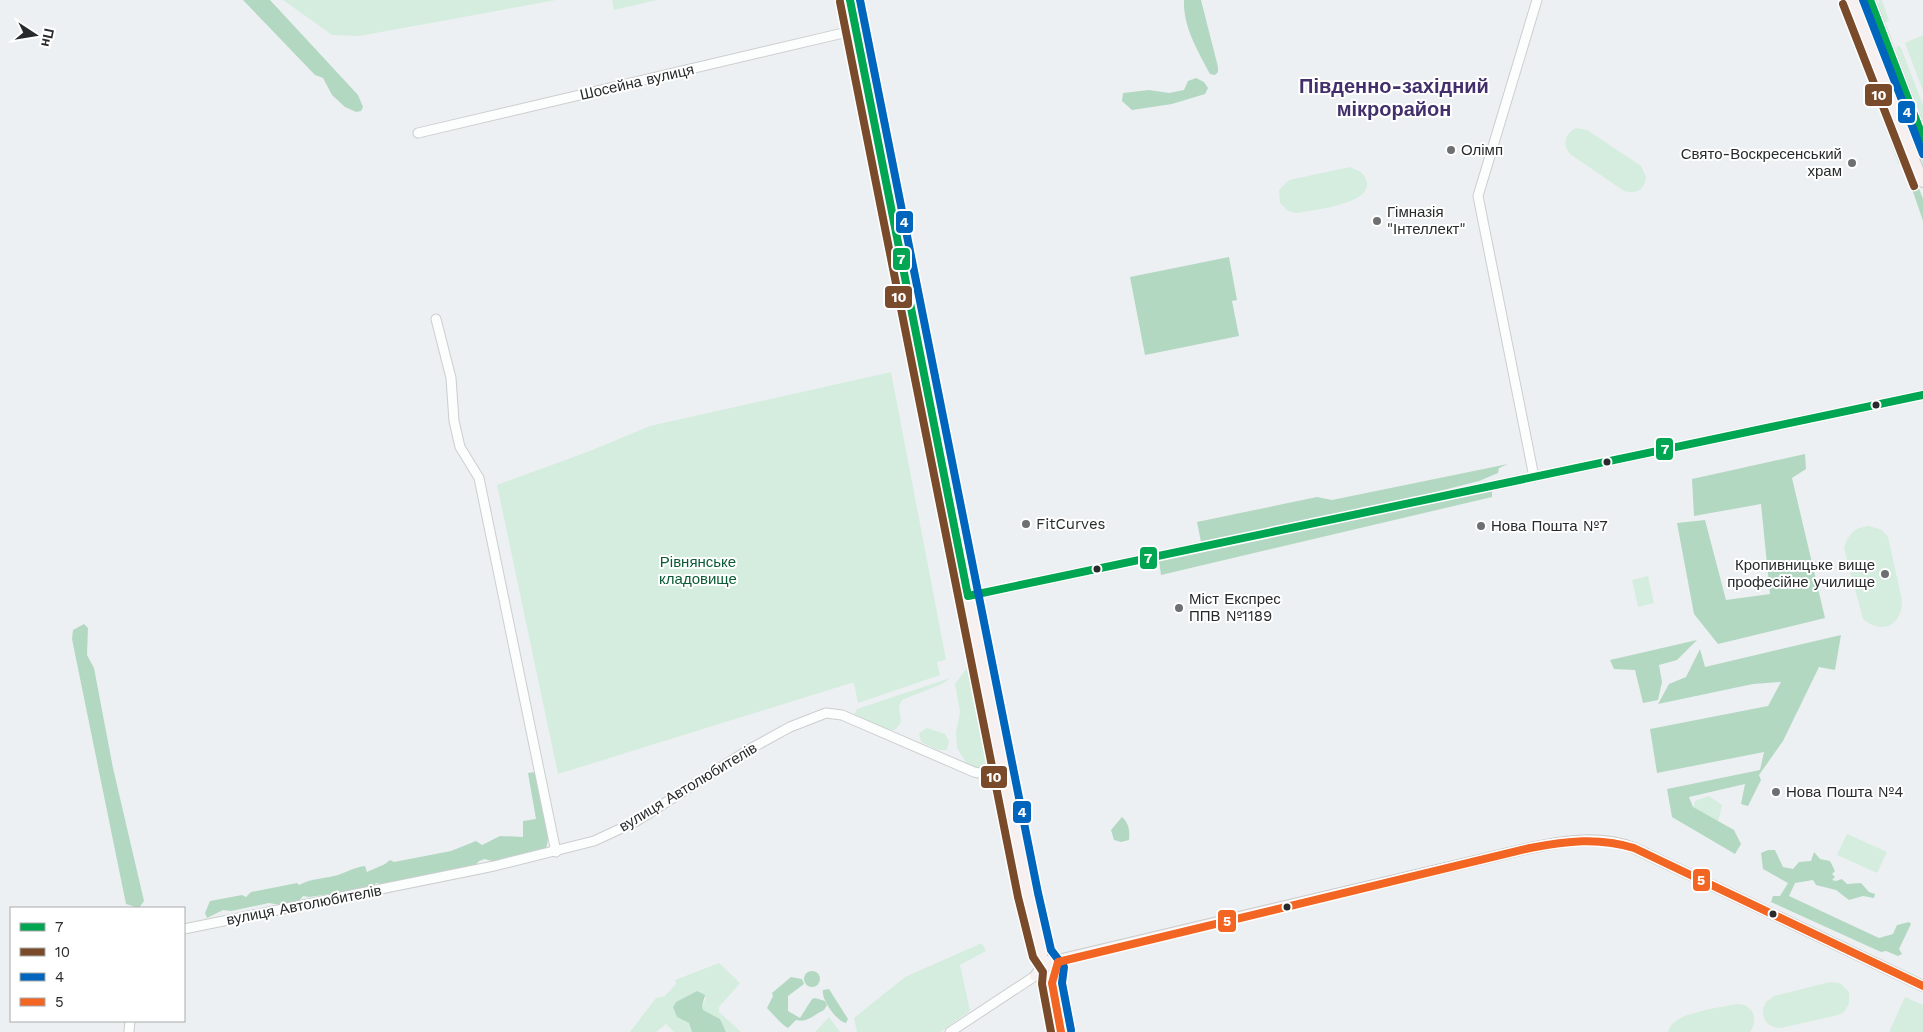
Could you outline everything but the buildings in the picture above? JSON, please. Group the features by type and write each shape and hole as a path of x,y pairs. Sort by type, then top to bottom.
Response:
{"main road":[{"path":"850,0 1028,895 1048,971 1061,1032"},
{"path":"1852,0 1923,182"},
{"path":"1870,0 1923,138"},
{"path":"1048,971 1530,848 1581,840 1605,841 1634,848 1923,986"}],"street":[{"path":"1534,476 1478,196 1537,0"},
{"name":"Шосейна вулиця","path":"418,133 856,30"},
{"path":"436,319 451,378 454,421 460,447 479,478 556,852"},
{"path":"968,596 1923,395"},
{"name":"вулиця Автолюбителів","path":"185,929 556,852 594,841 635,822 750,749 790,727 826,713 842,715 974,772 994,776 1004,773"},
{"path":"950,1032 1048,971"}],"green space":[{"path":"243,0 270,0 358,95 363,107 361,111 356,112 345,107 332,95 323,78 315,75"},
{"path":"283,0 556,0 359,36 332,35"},
{"path":"612,0 657,0 614,10"},
{"path":"1184,0 1201,0 1218,67 1218,72 1215,75 1210,74 1192,38 1186,20"},
{"path":"1859,0 1864,0 1923,154 1923,165"},
{"path":"1879,0 1882,0 1889,21 1884,23 1878,6"},
{"path":"1853,19 1907,161 1899,164 1848,25"},
{"path":"1923,35 1923,91 1905,43"},
{"path":"1898,45 1901,48 1923,105 1923,120 1896,50"},
{"path":"1196,78 1204,82 1208,88 1205,94 1172,104 1132,110 1122,101 1123,93 1149,90 1169,93 1184,90 1188,81"},
{"path":"1576,128 1587,130 1641,166 1646,177 1642,188 1636,192 1624,191 1570,154 1565,143 1569,133"},
{"path":"1350,167 1361,172 1367,183 1365,191 1357,198 1331,207 1296,213 1288,211 1280,203 1279,190 1289,180"},
{"path":"1918,186 1923,199 1923,221 1912,189"},
{"path":"1229,257 1237,300 1232,301 1239,336 1145,355 1130,277"},
{"name":"Рівнянське кладовище","path":"891,372 946,660 937,662 940,675 858,703 854,683 851,683 558,774 497,485 590,451 650,426"},
{"path":"1805,454 1806,469 1792,478 1825,618 1718,644 1694,614 1677,523 1705,520 1726,600 1770,594 1761,504 1694,516 1692,479"},
{"path":"1508,464 1499,468 1498,473 1479,481 1400,501 1201,542 1197,522 1317,497 1332,500"},
{"path":"1492,489 1492,497 1161,575 1159,560"},
{"path":"1869,526 1882,530 1888,537 1902,600 1899,616 1895,622 1884,627 1870,624 1863,619 1844,548 1853,532"},
{"path":"1648,576 1654,603 1638,607 1632,580"},
{"path":"84,624 88,628 87,655 94,668 113,768 144,901 140,907 126,904 72,639 73,630"},
{"path":"1841,635 1835,670 1819,667 1783,741 1759,775 1761,780 1748,806 1741,804 1745,784 1689,797 1693,807 1734,830 1741,844 1735,854 1672,817 1667,789 1760,770 1764,752 1657,773 1650,729 1768,706 1781,682 1753,684 1658,704 1669,684 1686,677 1700,649 1705,667"},
{"path":"1697,640 1677,660 1659,665 1662,682 1658,700 1643,703 1635,670 1614,669 1610,660"},
{"path":"975,665 978,668 997,764 996,769 987,772 967,764 957,748 956,732 960,712 955,684 967,668"},
{"path":"950,678 942,684 902,700 899,706 901,722 895,730 889,730 854,715 857,709"},
{"path":"927,728 945,734 949,741 947,750 938,750 921,742 919,733"},
{"path":"535,772 547,820 548,840 546,849 495,862 485,859 479,861 474,867 386,885 376,883 372,888 309,897 303,896 299,901 280,905 269,903 231,911 223,910 207,918 205,913 210,901 242,895 246,897 251,892 297,883 299,885 338,875 354,868 365,866 367,872 390,860 394,862 451,851 476,841 482,845 500,836 523,837 523,821 536,819 528,773"},
{"path":"1709,796 1722,805 1717,826 1692,813 1695,801"},
{"path":"1122,817 1128,825 1129,840 1121,842 1114,840 1111,830"},
{"path":"1847,834 1887,852 1877,873 1837,855"},
{"path":"1775,850 1783,867 1793,869 1799,862 1811,861 1814,852 1820,859 1830,861 1835,871 1832,874 1835,877 1832,880 1842,879 1847,884 1861,883 1869,892 1875,894 1874,898 1863,896 1849,900 1836,890 1816,885 1813,880 1795,883 1789,896 1879,938 1893,934 1897,925 1909,922 1911,924 1899,949 1902,954 1898,956 1886,951 1881,952 1771,902 1773,896 1780,896 1788,883 1763,869 1761,853"},
{"path":"982,943 986,951 960,965 970,1011 940,1032 857,1032 854,1018 905,977"},
{"path":"719,963 740,983 719,1007 719,1012 741,1032 726,1032 720,1019 703,1010 702,1006 706,998 697,991 676,1002 673,1007 677,1017 689,1023 692,1032 674,1032 666,1024 656,1032 630,1032 656,998 665,996 676,984 675,980"},
{"path":"812,971 818,973 820,979 818,985 812,987 806,985 804,979 806,973"},
{"path":"791,977 802,979 804,984 788,996 788,1011 800,1018 812,999 815,998 825,1001 827,1005 824,1010 810,1018 800,1021 796,1020 788,1028 767,1008 773,996 772,993"},
{"path":"1830,982 1840,983 1849,992 1849,1004 1844,1012 1781,1028 1773,1027 1765,1020 1763,1009 1766,1002 1774,996"},
{"path":"829,989 848,1019 846,1023 834,1014 824,999 823,990"},
{"path":"697,991 705,995 702,1006 703,1010 720,1019 726,1032 692,1032 689,1023 677,1017 673,1007 676,1002"},
{"path":"1905,997 1923,1005 1923,1032 1889,1032"},
{"path":"1735,1004 1746,1006 1753,1012 1754,1022 1750,1032 1668,1032 1671,1025 1686,1016 1696,1012"},
{"path":"829,1017 840,1032 815,1032"}],"transit line":[{"name":"7","path":"850,0 968,596 1923,395"},
{"name":"4","path":"860,0 1038,893 1051,950 1064,967 1062,983 1071,1030"},
{"name":"4","path":"1863,0 1923,154"},
{"name":"7","path":"1870,0 1923,138"},
{"name":"10","path":"840,2 1018,897 1033,957 1043,972 1042,984 1051,1032"},
{"name":"10","path":"1843,4 1914,186"},
{"name":"5","path":"1061,1032 1052,983 1058,962 1530,848 1582,841 1608,842 1634,848 1923,986"}],"place":[{"name":"Олімп","path":"1451,150"},
{"name":"Свято-Воскресенський храм","path":"1852,163"},
{"name":"Гімназія \"Інтеллект\"","path":"1377,221"},
{"name":"FitCurves","path":"1026,524"},
{"name":"Нова Пошта №7","path":"1481,526"},
{"name":"Кропивницьке вище професійне училище","path":"1885,574"},
{"name":"Міст Експрес ППВ №1189","path":"1179,608"},
{"name":"Нова Пошта №4","path":"1776,792"}],"district":[{"name":"Південно-західний мікрорайон","path":"1394,98"}]}
